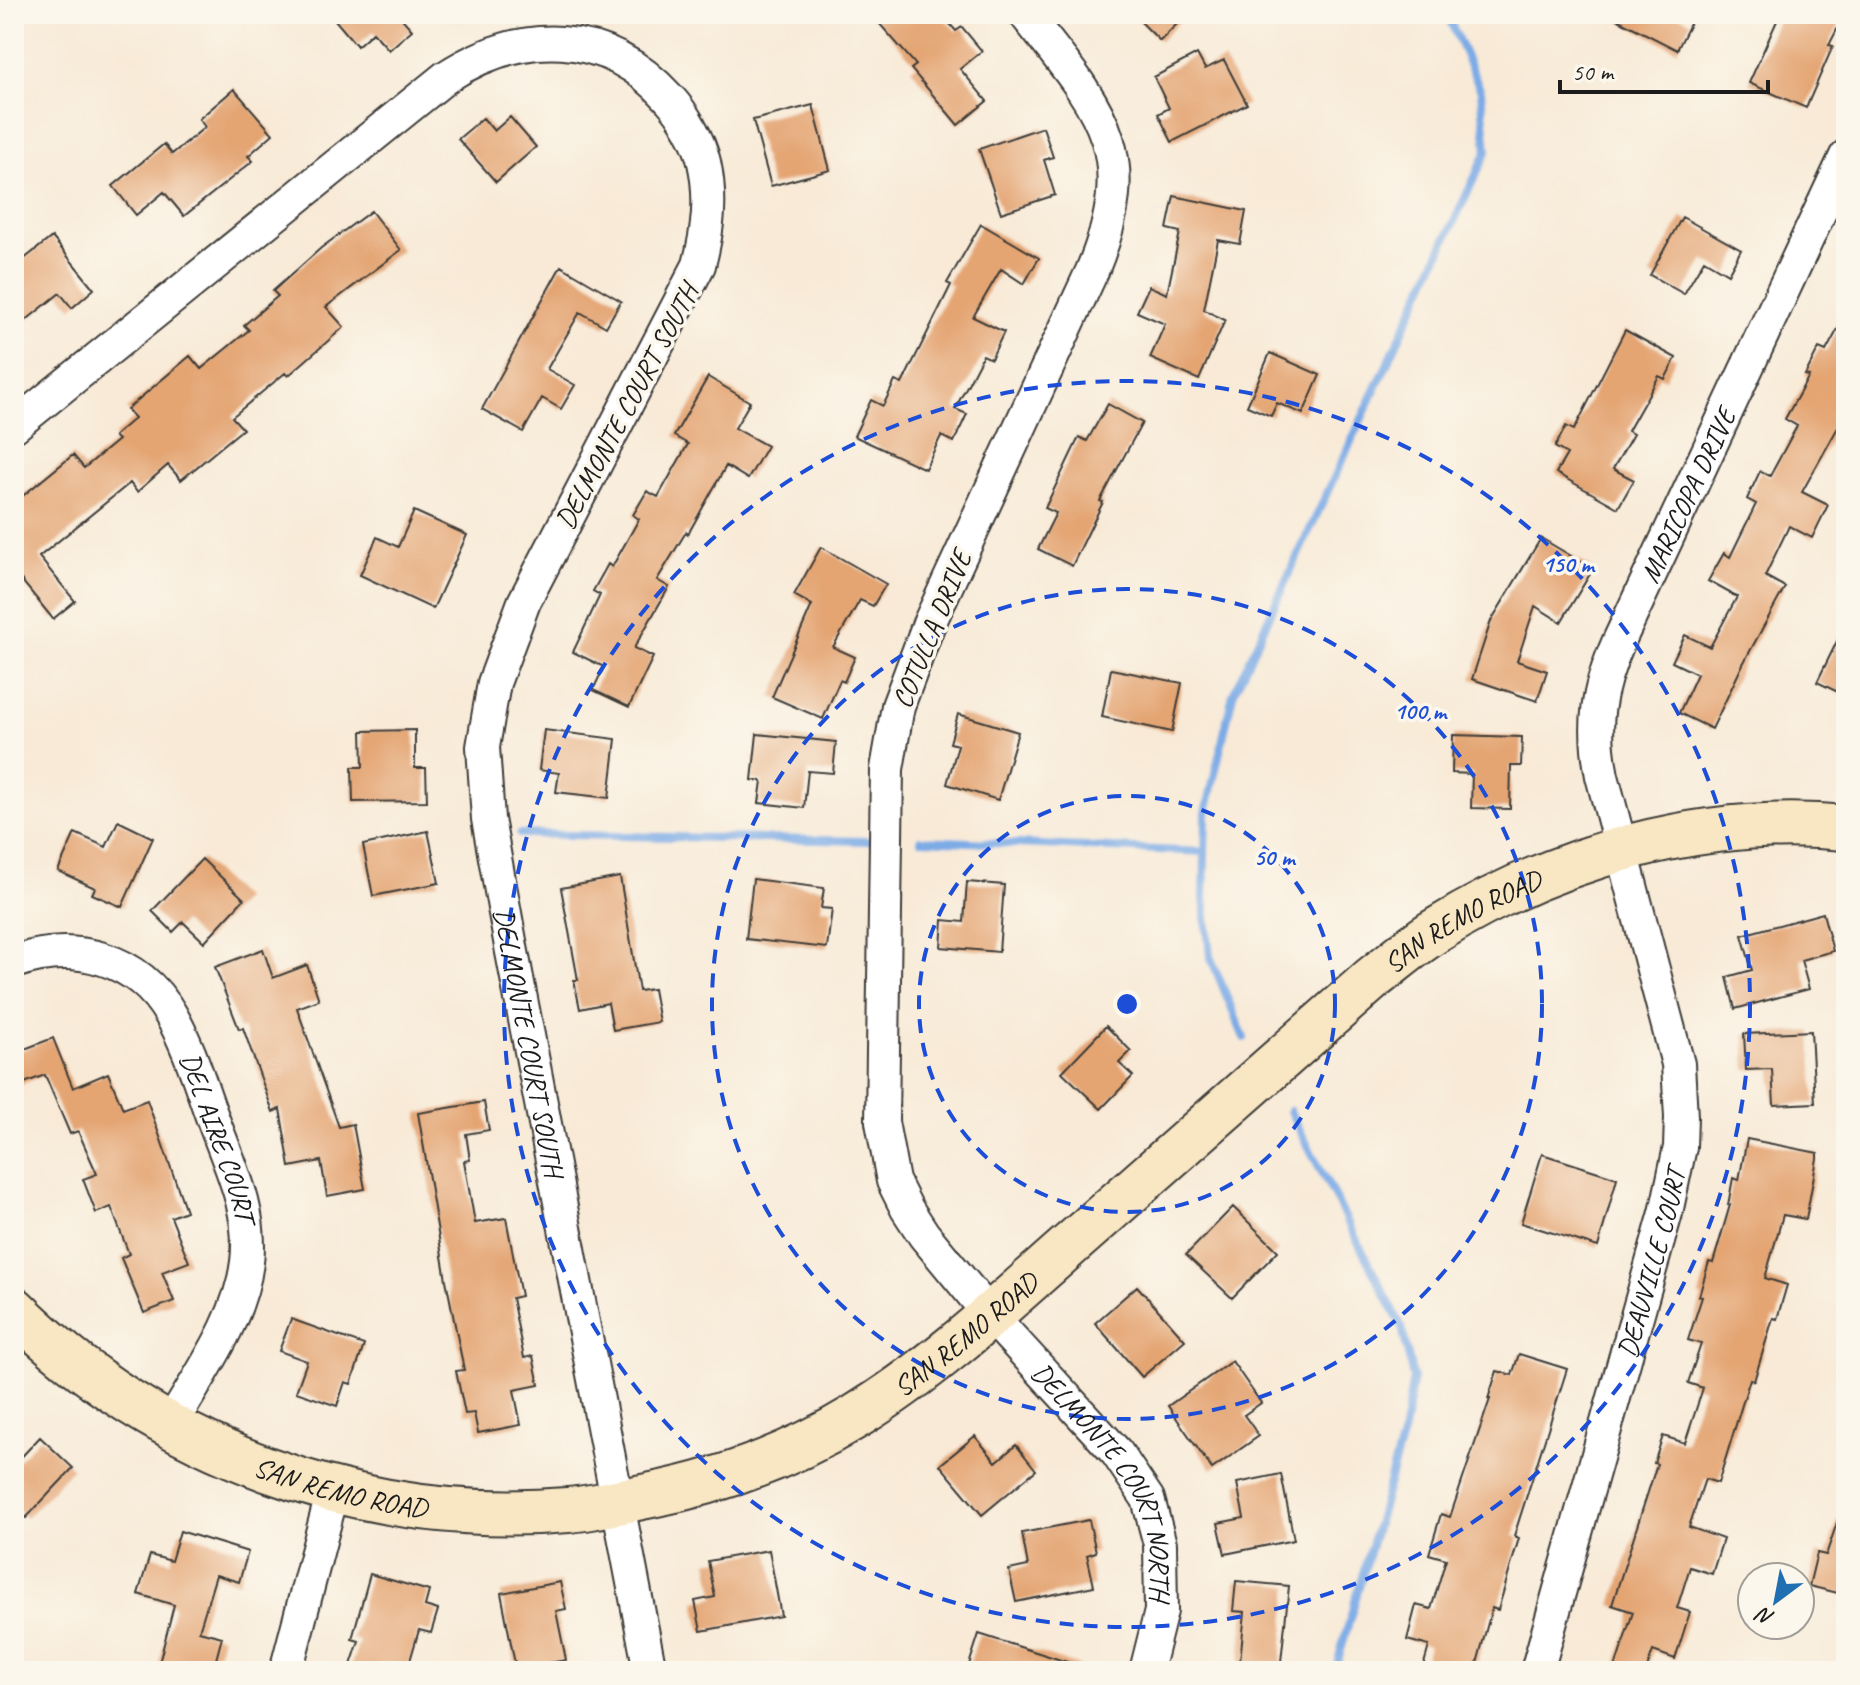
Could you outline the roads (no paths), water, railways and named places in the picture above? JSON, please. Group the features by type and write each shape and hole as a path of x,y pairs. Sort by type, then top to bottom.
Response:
{"street":[{"name":"COTULLA DRIVE","path":"990,1315 924,1235 907,1209 893,1181 886,1154 882,1122 884,846 887,769 895,720 908,677 946,584 1092,271 1103,245 1111,211 1113,166 1102,120 1072,74 1025,14"},
{"name":"DELMONTE COURT SOUTH","path":"14,426 446,77 491,52 515,45 555,42 603,51 633,66 657,85 677,107 692,132 704,158 710,210 699,265 512,629 494,683 483,747 488,819 617,1502"},
{"name":"MARICOPA DRIVE","path":"1622,849 1598,753 1597,706 1602,685 1624,629 1846,156"},
{"name":"SAN REMO ROAD","path":"20,1328 170,1426 255,1465 333,1491 393,1503 467,1510 541,1511 617,1502 727,1475 822,1435 906,1383 990,1315 1373,978 1436,930 1566,866 1622,849 1743,828 1846,828"},
{"name":"DEAUVILLE COURT","path":"1537,1671 1666,1213 1680,1147 1678,1064 1622,849"},
{"name":"DEL AIRE COURT","path":"14,962 54,952 94,954 122,966 161,999 179,1029 244,1200 248,1241 241,1290 218,1341 170,1426"},
{"name":"DELMONTE COURT NORTH","path":"990,1315 1117,1453 1148,1499 1160,1544 1161,1611 1146,1671"},
{"path":"286,1671 333,1491"},
{"path":"617,1502 650,1671"}],"waterway":[{"path":"1244,1038 1210,956 1204,898 1206,813 1233,694 1487,151 1481,91 1447,14"},
{"path":"520,834 868,841"},
{"path":"921,840 1205,852"},
{"path":"1290,1111 1402,1327 1413,1378 1404,1430 1335,1671"}]}
